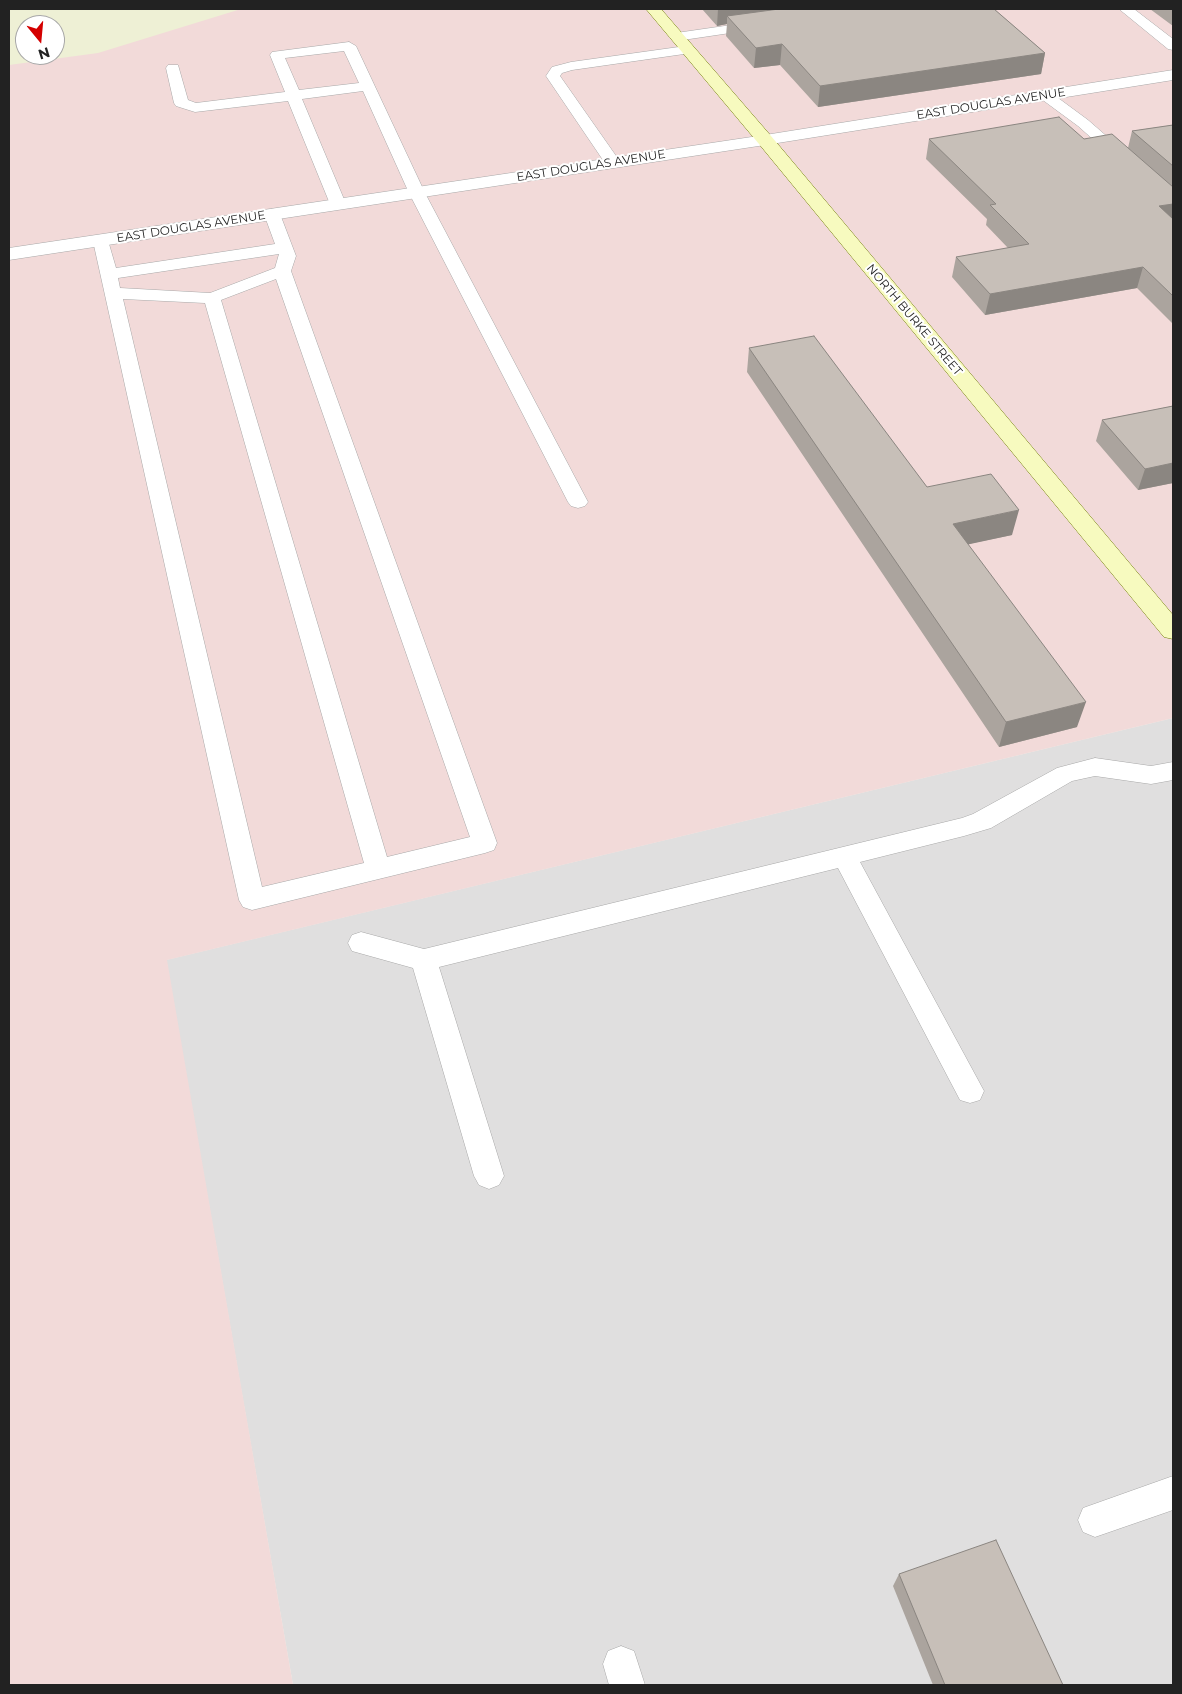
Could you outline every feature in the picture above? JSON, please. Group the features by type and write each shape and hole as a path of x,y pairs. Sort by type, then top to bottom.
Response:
{"street":[{"name":"NORTH BURKE STREET","path":"652,9 765,140 1173,632"},
{"name":"EAST DOUGLAS AVENUE","path":"9,254 765,140 1173,75"}],"lane":[{"path":"1126,9 1173,46"},
{"path":"613,163 554,76 558,70 770,24"},
{"path":"338,204 277,55 349,46 417,192 578,502"},
{"path":"173,68 181,103 195,108 368,86"},
{"path":"1045,96 1083,123 1173,202"},
{"path":"101,240 252,900 485,844 282,271 288,256 272,214"},
{"path":"112,284 285,248"},
{"path":"112,284 212,298 282,271"},
{"path":"212,298 378,869"},
{"path":"361,943 424,960 845,857 982,821 1065,774 1095,767 1151,774 1173,771"},
{"path":"845,857 970,1091"},
{"path":"424,960 488,1176"},
{"path":"1095,1520 1173,1493"}],"shaded area":[{"path":"9,9 1173,9 1173,718 167,960 293,1685 9,1685"},
{"path":"1173,718 1173,1685 293,1685 166,960"}],"green space":[{"path":"9,9 241,9 98,53 65,57 65,15 15,15 15,64 9,65"}],"building":[{"path":"779,9 994,9 1045,53 820,86 782,44 756,48 727,16"},
{"path":"1059,117 1084,139 1112,134 1173,187 1173,204 1159,206 1173,219 1173,296 1143,267 990,294 956,257 1029,244 990,205 996,204 929,139"},
{"path":"1173,125 1173,166 1132,131"},
{"path":"814,336 927,487 991,474 1019,510 953,524 1086,702 1006,722 749,348"},
{"path":"1173,406 1173,463 1145,469 1102,420"},
{"path":"996,1540 1063,1685 945,1685 899,1574"}]}
